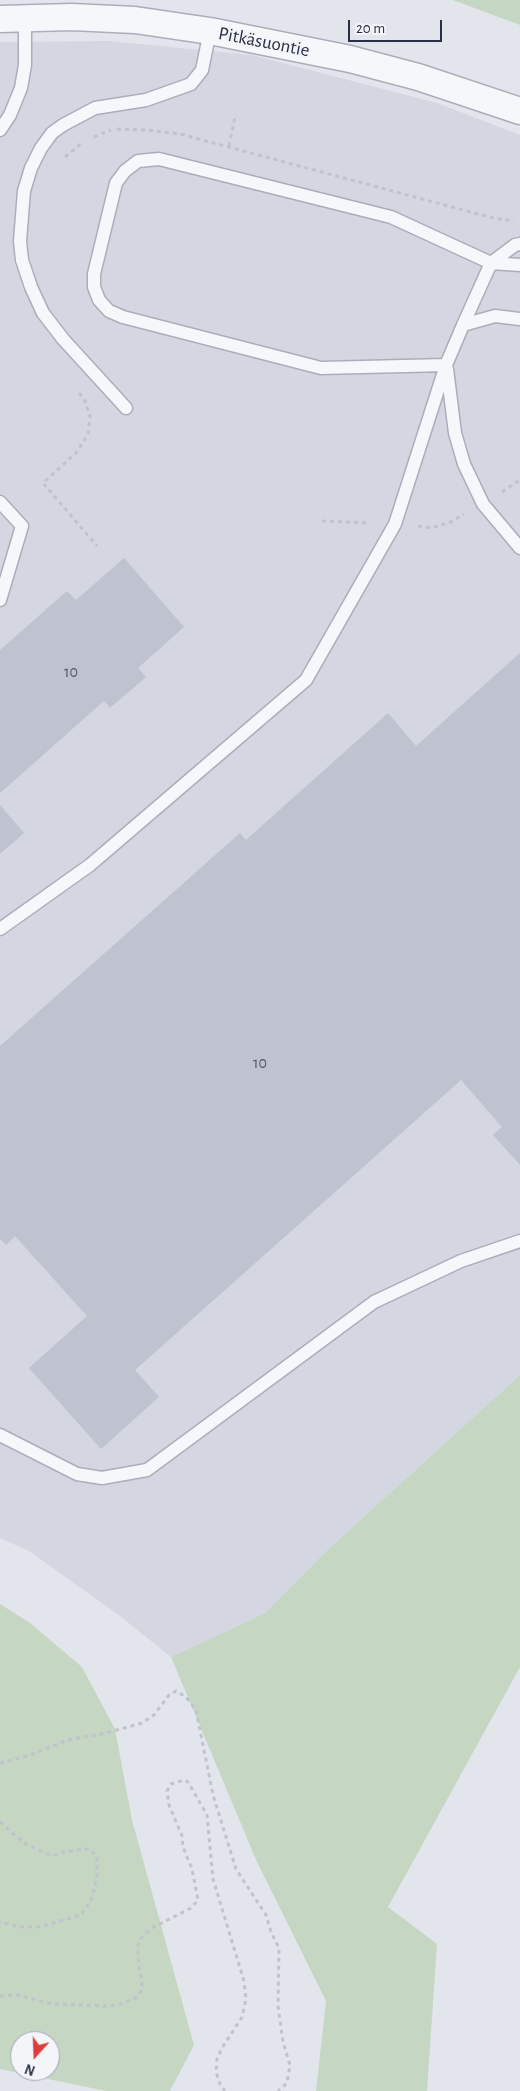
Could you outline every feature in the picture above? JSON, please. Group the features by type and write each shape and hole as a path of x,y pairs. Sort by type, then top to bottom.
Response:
{"street":[{"name":"Pitkäsuontie","path":"0,19 72,17 135,20 210,31 341,57 401,72 520,111"}],"lane":[{"path":"0,130 10,115 21,88 25,65 26,19"},
{"path":"126,408 63,340 43,313 31,287 22,260 20,241 24,191 31,168 41,148 52,133 80,115 95,108 156,97 191,84 202,70 210,31"},
{"path":"446,364 321,368 123,317 109,310 99,300 94,287 94,274 116,183 125,171 138,161 159,159 391,217 490,263 520,265"},
{"path":"0,929 90,865 306,680 395,524 446,364 490,263 515,245 520,244"},
{"path":"462,326 495,316 520,319"},
{"path":"446,364 455,433 464,464 484,504 520,548"},
{"path":"0,502 22,526 0,600"},
{"path":"0,1435 77,1474 102,1478 147,1470 374,1302 461,1261 520,1241"}],"path":[{"path":"229,146 235,117"},
{"path":"92,137 114,129 180,134 493,218 520,222"},
{"path":"63,160 66,155 84,141"},
{"path":"91,370 73,385 85,401 90,416 88,434 76,453 43,483 97,546"},
{"path":"322,521 395,524 431,528 451,522 484,504 520,480"},
{"path":"0,1763 27,1756 68,1740 106,1734 142,1723 154,1715 169,1695 176,1691 186,1697 196,1710 213,1795 236,1869 266,1915 271,1932 279,1948 278,2006 283,2042 290,2065 288,2083 278,2091"},
{"path":"0,1996 17,1995 52,2004 106,2006 118,2005 136,1998 141,1990 142,1983 138,1958 138,1944 141,1938 152,1928 191,1908 198,1900 192,1869 183,1847 182,1836 169,1805 168,1791 171,1784 184,1780 188,1782 207,1815 213,1879 244,1981 246,1999 242,2017 217,2059 216,2072 220,2084 225,2091"},
{"path":"0,1822 24,1843 47,1854 57,1855 63,1852 91,1850 97,1857 98,1876 92,1898 81,1915 39,1927 20,1927 0,1922"}],"shaded area":[{"path":"109,41 252,55 437,103 520,135 520,1375 325,1552 265,1613 171,1657 120,1616 29,1551 0,1538 0,42"}],"green space":[{"path":"453,0 520,0 520,25"},
{"path":"520,1375 520,1667 388,1907 437,1944 427,2091 316,2091 326,2001 257,1862 171,1657 265,1613 325,1552"},
{"path":"0,1604 30,1623 82,1667 115,1729 132,1820 194,2045 170,2091 106,2091 58,2081 60,2081 60,2031 10,2031 10,2071 0,2069"}],"building":[{"path":"124,558 184,627 138,668 146,677 110,708 104,701 0,793 0,650 67,591 76,600"},
{"path":"520,653 520,1165 493,1135 502,1127 461,1080 135,1370 159,1397 101,1449 29,1368 87,1316 15,1236 6,1245 0,1239 0,1046 240,833 246,840 388,713 416,746"},
{"path":"0,805 24,833 0,854"}]}
